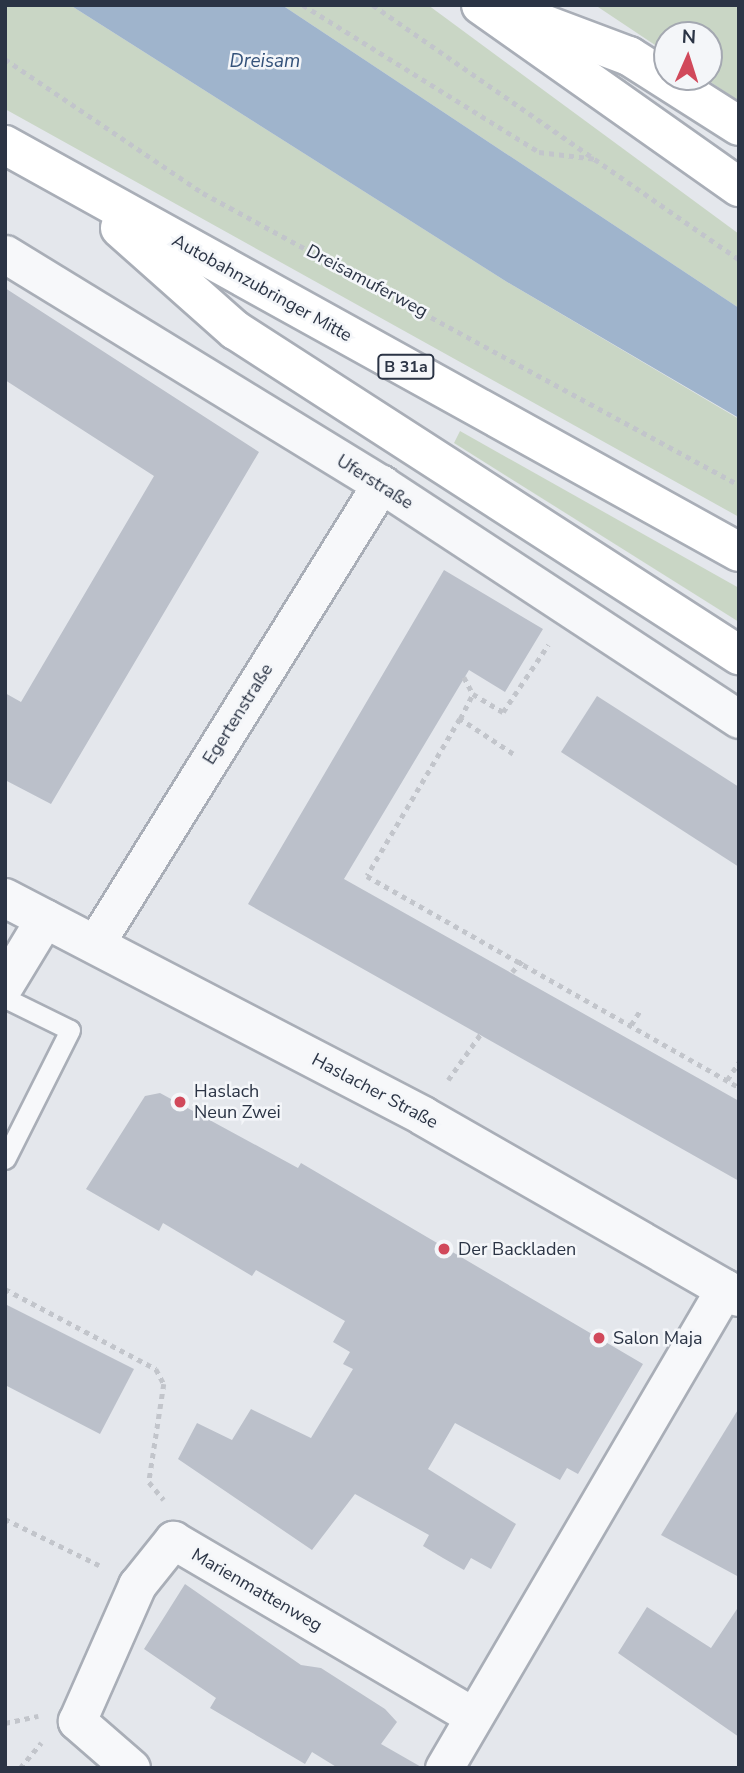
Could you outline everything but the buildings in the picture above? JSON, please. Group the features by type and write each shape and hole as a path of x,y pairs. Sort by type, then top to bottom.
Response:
{"highway":[{"path":"481,5 739,187"},
{"path":"492,5 629,56 739,126"},
{"name":"Autobahnzubringer Mitte","path":"5,145 71,185 739,552"},
{"path":"71,185 234,330 739,656"}],"street":[{"name":"Uferstraße","path":"5,254 380,484 739,719"},
{"name":"Egertenstraße","path":"95,944 380,484"},
{"name":"Haslacher Straße","path":"5,898 423,1116 732,1293"},
{"path":"5,984 44,918"},
{"path":"444,1768 472,1716 732,1293"},
{"name":"Marienmattenweg","path":"131,1768 77,1721 137,1584 173,1540 472,1716"}],"lane":[{"path":"5,998 70,1030 5,1159"}],"path":[{"path":"303,5 539,152 597,159"},
{"path":"373,5 739,259"},
{"name":"Dreisamuferweg","path":"5,59 203,193 739,485"},
{"path":"464,677 473,694 503,712 573,610"},
{"path":"473,694 367,876 522,961 739,1087"},
{"path":"460,719 513,754"},
{"path":"512,972 522,961"},
{"path":"631,1026 640,1009"},
{"path":"423,1116 482,1032"},
{"path":"727,1080 739,1062"},
{"path":"5,1289 156,1369 164,1384 149,1482 163,1498 173,1540"},
{"path":"5,1519 137,1584"}],"green space":[{"path":"5,5 70,5 507,282 739,419 739,517 5,109"},
{"path":"282,5 428,5 739,234 739,308"},
{"path":"595,5 739,5 739,101 723,90 723,21 653,21 653,44"},
{"path":"460,431 739,588 739,622 454,443"}],"water":[{"name":"Dreisam","path":"70,5 282,5 739,308 739,418 507,282"}],"place":[{"name":"Haslach Neun Zwei","path":"180,1102"},
{"name":"Der Backladen","path":"444,1249"},
{"name":"Salon Maja","path":"599,1338"}]}
